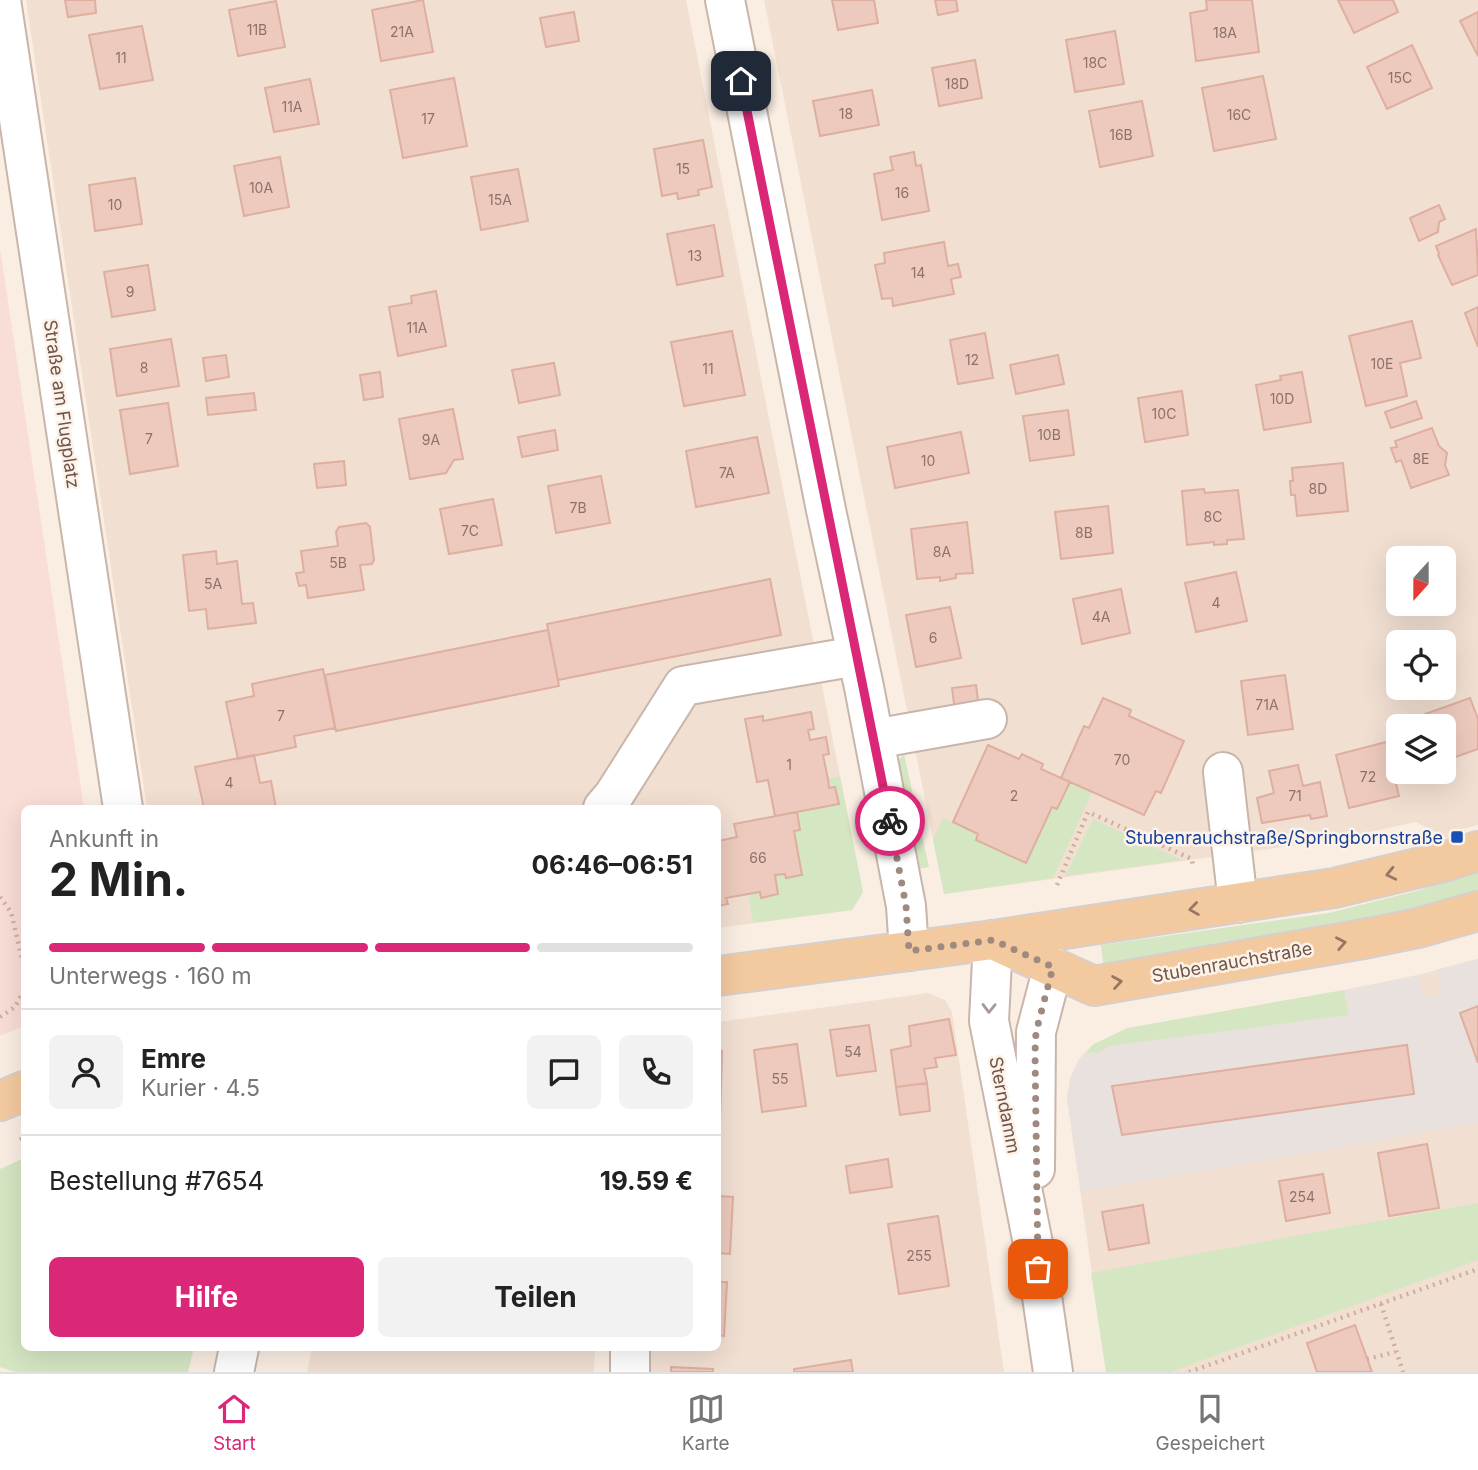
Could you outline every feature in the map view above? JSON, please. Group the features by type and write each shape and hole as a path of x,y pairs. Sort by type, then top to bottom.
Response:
{"main road":[{"path":"721,976 993,940 1334,888 1478,851"},
{"name":"Stubenrauchstraße","path":"993,940 1094,986 1369,938 1478,911"},
{"path":"0,1101 21,1092"}],"street":[{"name":"Straße am Flugplatz","path":"1,0 123,805"},
{"path":"725,0 874,739 906,906 909,951"},
{"path":"606,805 683,686 857,656"},
{"path":"874,739 987,719"},
{"path":"1223,772 1238,903"},
{"name":"Sterndamm","path":"993,940 989,1021 1038,1269 1053,1372"},
{"name":"Sterndamm","path":"1038,1269 1035,1052 1036,1032 1053,967"},
{"path":"234,1372 238,1351"},
{"path":"630,1351 630,1372"}],"path":[{"path":"1057,885 1088,813 1192,859 1192,867"},
{"path":"0,897 11,912 21,954"},
{"path":"0,1017 15,1007 21,996"},
{"path":"1189,1372 1478,1269"},
{"path":"1381,1304 1403,1372"},
{"path":"1367,1359 1395,1352"}],"shaded area":[{"path":"26,0 686,0 863,892 852,910 721,928 721,805 147,805"},
{"path":"764,0 1478,0 1478,825 1459,830 1454,842 1416,822 1333,840 944,894"},
{"path":"0,248 84,805 21,805 21,1027 0,1036"},
{"path":"1478,959 1478,1372 1106,1372 1067,1098 1070,1079 1079,1059 1094,1044 1128,1028 1334,992 1418,975"},
{"path":"1478,959 1478,1123 1081,1192 1067,1098 1070,1079 1079,1059 1094,1044 1418,975 1424,997 1443,994 1435,970"},
{"path":"928,993 945,1000 952,1012 1004,1372 651,1372 651,1351 721,1351 721,1022"},
{"path":"311,1351 595,1351 594,1372 307,1372"}],"green space":[{"path":"904,754 929,867 917,869 895,764"},
{"path":"840,776 863,892 852,910 753,923 748,894 760,892 762,897 778,894 775,875 785,874 786,878 794,831 800,830 797,812 838,804 835,787 829,788 828,779"},
{"path":"1070,782 1092,792 1053,878 944,894 933,840 943,818 978,834 976,840 1026,863 1052,807 1058,808"},
{"path":"1093,819 1182,860 1065,876"},
{"path":"1478,870 1478,895 1404,915 1104,970 1101,945 1329,913 1420,890"},
{"path":"1344,990 1349,1015 1109,1046 1097,1053 1086,1053 1094,1044 1128,1028"},
{"path":"21,1159 21,1351 193,1351 188,1372 15,1372 0,1367 0,1169"},
{"path":"1478,1203 1478,1260 1170,1372 1106,1372 1091,1273"}],"building":[{"path":"65,0 95,0 96,13 68,17"},
{"path":"423,0 433,52 381,61 372,10"},
{"path":"832,0 874,0 878,23 838,30"},
{"path":"935,0 956,0 958,11 938,15"},
{"path":"1206,0 1252,0 1259,52 1196,61 1190,13 1207,10"},
{"path":"1338,0 1393,0 1398,12 1354,33"},
{"path":"276,1 285,47 238,56 229,10"},
{"path":"574,12 579,41 546,47 540,18"},
{"path":"1478,12 1478,56 1460,21"},
{"path":"142,26 153,80 100,89 89,35"},
{"path":"1115,31 1124,84 1075,92 1066,40"},
{"path":"1412,45 1432,88 1387,109 1367,67"},
{"path":"975,60 982,98 939,106 932,68"},
{"path":"1263,76 1276,139 1214,151 1202,88"},
{"path":"454,78 467,146 403,158 390,90"},
{"path":"310,79 319,124 274,132 265,88"},
{"path":"872,90 879,125 820,136 813,101"},
{"path":"1142,101 1153,156 1100,167 1089,111"},
{"path":"703,140 712,187 698,190 699,195 678,199 677,193 662,196 654,149"},
{"path":"914,152 916,166 921,165 929,211 882,220 874,174 893,170 890,157"},
{"path":"280,157 289,207 244,216 234,166"},
{"path":"518,169 528,221 481,230 471,177"},
{"path":"135,178 142,224 95,231 89,185"},
{"path":"1439,205 1445,219 1439,222 1438,232 1419,241 1410,218"},
{"path":"714,225 723,276 677,285 667,234"},
{"path":"1476,229 1478,275 1452,285 1436,246"},
{"path":"944,242 948,266 958,264 961,277 951,279 954,294 893,306 892,298 882,299 875,265 885,263 884,253"},
{"path":"148,265 155,310 112,317 104,272"},
{"path":"436,291 446,346 398,356 389,307 412,303 411,296"},
{"path":"1478,307 1478,347 1465,313"},
{"path":"1412,321 1421,358 1400,363 1407,396 1366,406 1349,336"},
{"path":"732,331 745,395 684,406 671,342"},
{"path":"985,333 993,378 958,384 950,340"},
{"path":"171,339 179,386 117,396 110,349"},
{"path":"226,355 229,377 206,381 203,358"},
{"path":"1058,355 1064,384 1016,394 1010,365"},
{"path":"554,363 560,395 519,403 512,370"},
{"path":"380,372 383,397 364,400 360,375"},
{"path":"1302,372 1311,422 1264,430 1256,385 1281,380 1280,376"},
{"path":"1182,391 1188,435 1145,442 1138,398"},
{"path":"254,393 256,410 208,415 206,398"},
{"path":"1416,401 1422,418 1391,428 1385,412"},
{"path":"168,403 178,466 130,474 120,410"},
{"path":"453,409 463,459 454,460 446,473 410,479 399,419"},
{"path":"1068,410 1074,455 1030,461 1023,416"},
{"path":"1432,428 1439,446 1447,453 1445,465 1449,475 1411,488 1401,460 1396,462 1391,448 1397,447 1395,441"},
{"path":"555,430 558,450 522,457 518,437"},
{"path":"961,432 969,473 895,488 887,447"},
{"path":"757,437 769,493 696,507 686,451"},
{"path":"344,461 346,485 317,488 314,464"},
{"path":"1343,463 1348,511 1297,516 1295,495 1291,495 1292,468"},
{"path":"601,476 610,523 556,533 548,486"},
{"path":"1204,489 1205,493 1238,490 1244,539 1227,540 1227,544 1214,545 1214,542 1187,545 1182,491"},
{"path":"493,499 502,545 449,554 440,509"},
{"path":"1108,506 1113,553 1061,559 1055,512"},
{"path":"967,522 973,573 956,574 956,578 940,581 940,577 917,579 911,529"},
{"path":"366,523 370,527 374,560 372,564 360,565 364,590 308,598 306,585 299,586 296,573 304,572 301,551 338,546 336,532 339,527"},
{"path":"216,551 217,564 237,561 242,604 253,603 256,623 208,629 206,609 189,611 183,555"},
{"path":"1236,572 1247,621 1196,632 1185,583"},
{"path":"770,579 781,635 558,680 547,624"},
{"path":"1121,589 1130,633 1082,644 1073,599"},
{"path":"950,607 961,658 916,667 906,615"},
{"path":"548,630 559,686 336,731 325,675"},
{"path":"323,669 335,728 294,736 296,747 238,759 226,702 254,696 252,684"},
{"path":"1285,675 1293,729 1248,735 1241,681"},
{"path":"976,685 979,708 955,711 952,688"},
{"path":"1103,698 1131,710 1129,716 1184,741 1161,793 1156,791 1144,815 1061,778 1084,726 1089,728"},
{"path":"1470,698 1478,719 1478,749 1456,757 1456,714 1425,714"},
{"path":"811,712 814,729 808,730 810,740 826,737 829,754 823,755 829,788 835,787 839,804 775,816 768,780 757,782 745,719 763,716 763,721"},
{"path":"1386,742 1386,784 1396,784 1399,796 1349,808 1336,755"},
{"path":"988,745 1019,759 1022,754 1043,764 1041,769 1070,782 1057,809 1052,807 1026,863 976,840 978,834 953,822"},
{"path":"254,755 260,783 271,781 275,805 203,805 195,767"},
{"path":"1298,765 1303,786 1320,782 1327,816 1311,819 1310,815 1262,823 1257,798 1274,793 1269,771"},
{"path":"797,812 800,830 794,831 802,875 786,878 785,874 775,875 778,894 761,898 760,892 726,898 728,904 721,905 721,840 737,837 734,824"},
{"path":"1478,1006 1478,1063 1460,1013"},
{"path":"949,1019 956,1055 935,1058 937,1067 924,1069 927,1083 896,1087 891,1050 911,1046 909,1026"},
{"path":"869,1025 876,1071 837,1076 830,1030"},
{"path":"797,1044 806,1106 762,1112 754,1050"},
{"path":"1407,1045 1414,1094 1122,1135 1112,1086"},
{"path":"927,1083 930,1111 900,1115 896,1087"},
{"path":"1427,1144 1439,1208 1389,1216 1378,1153"},
{"path":"888,1159 892,1187 850,1193 846,1166"},
{"path":"1323,1174 1330,1213 1286,1221 1279,1181"},
{"path":"721,1196 733,1197 730,1254 721,1253"},
{"path":"1143,1205 1149,1243 1109,1250 1102,1212"},
{"path":"938,1216 949,1286 899,1294 888,1224"},
{"path":"721,1282 727,1282 724,1336 721,1336"},
{"path":"1355,1325 1372,1372 1317,1372 1307,1343"},
{"path":"851,1360 853,1372 794,1372 794,1369"},
{"path":"671,1367 713,1369 713,1372 671,1372"}],"way so far":[{"path":"890,821 906,906 909,951 993,940 1053,967 1036,1032 1035,1052 1038,1269"}],"place":[{"name":"Stubenrauchstraße/Springbornstraße","path":"1457,837"}],"route":[{"path":"741,81 890,821"}]}
